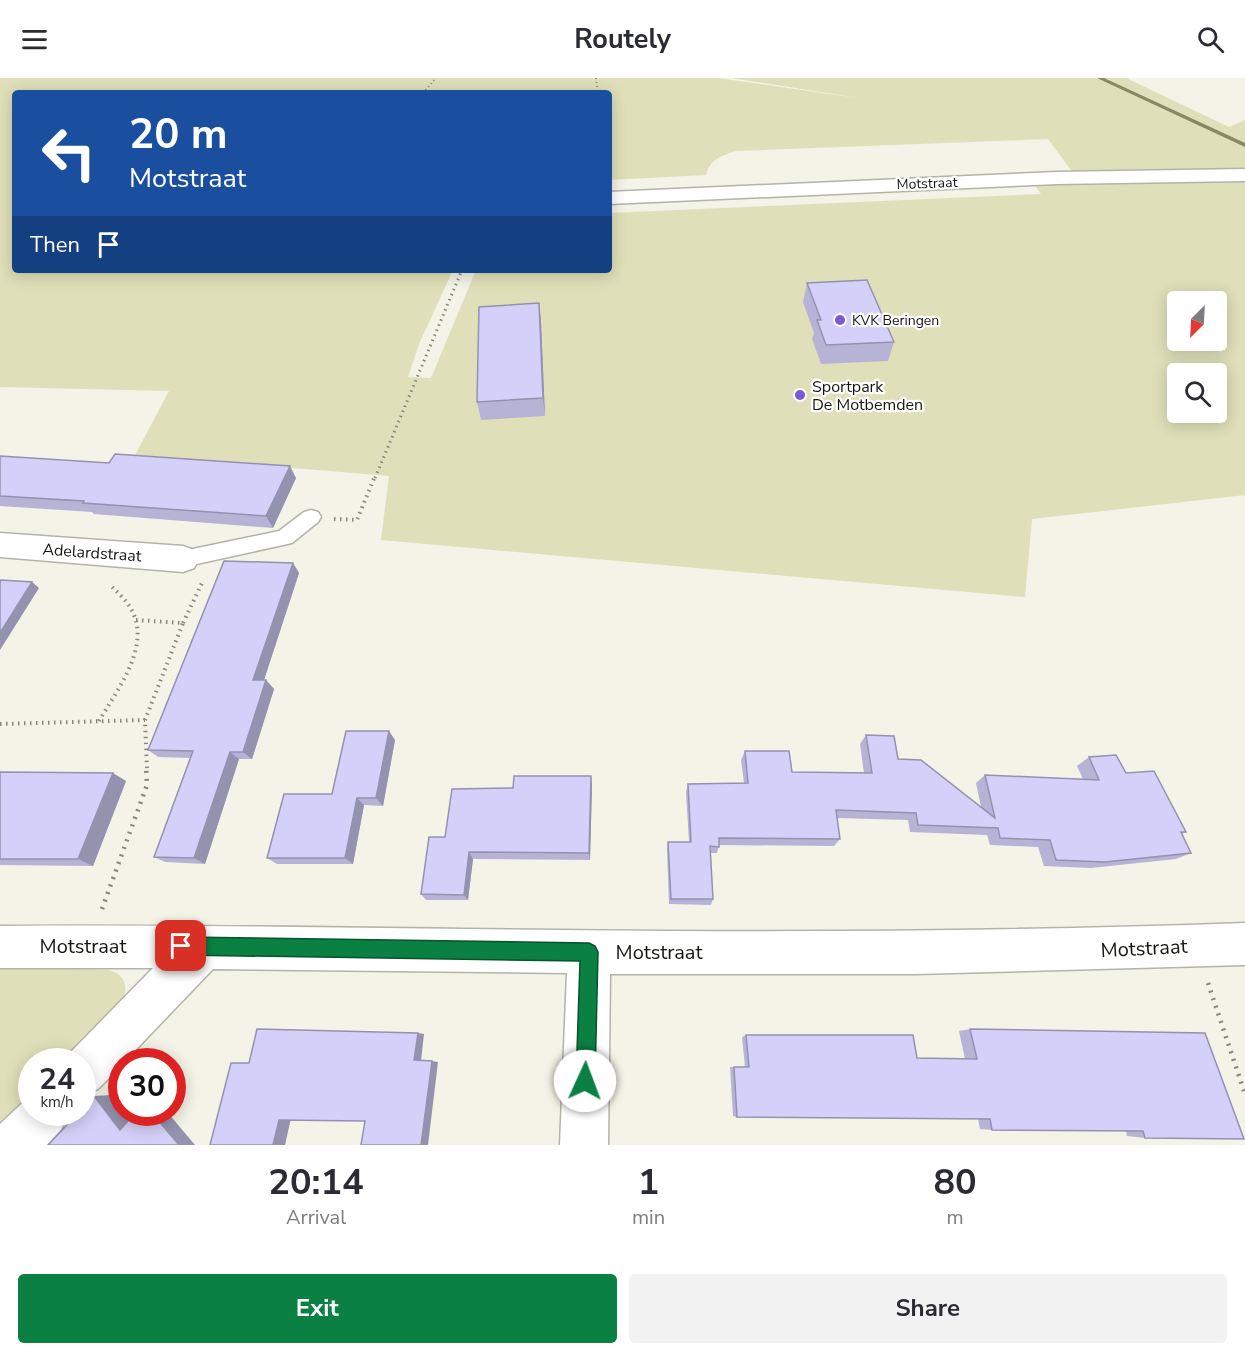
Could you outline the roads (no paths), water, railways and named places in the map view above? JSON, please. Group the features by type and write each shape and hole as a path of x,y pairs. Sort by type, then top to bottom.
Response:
{"street":[{"name":"Motstraat","path":"612,198 1068,178 1245,175"},
{"name":"Adelardstraat","path":"0,545 183,559"},
{"name":"Motstraat","path":"0,947 205,946 589,952 1089,951 1245,944"},
{"path":"96,1059 205,946"},
{"path":"584,1145 589,952"},
{"path":"13,1145 31,1126"}],"lane":[{"path":"183,559 285,538 310,517"}],"waterway":[{"path":"1100,78 1245,145"}],"place":[{"name":"KVK Beringen","path":"840,320"},
{"name":"Sportpark De Motbemden","path":"800,395"}]}
